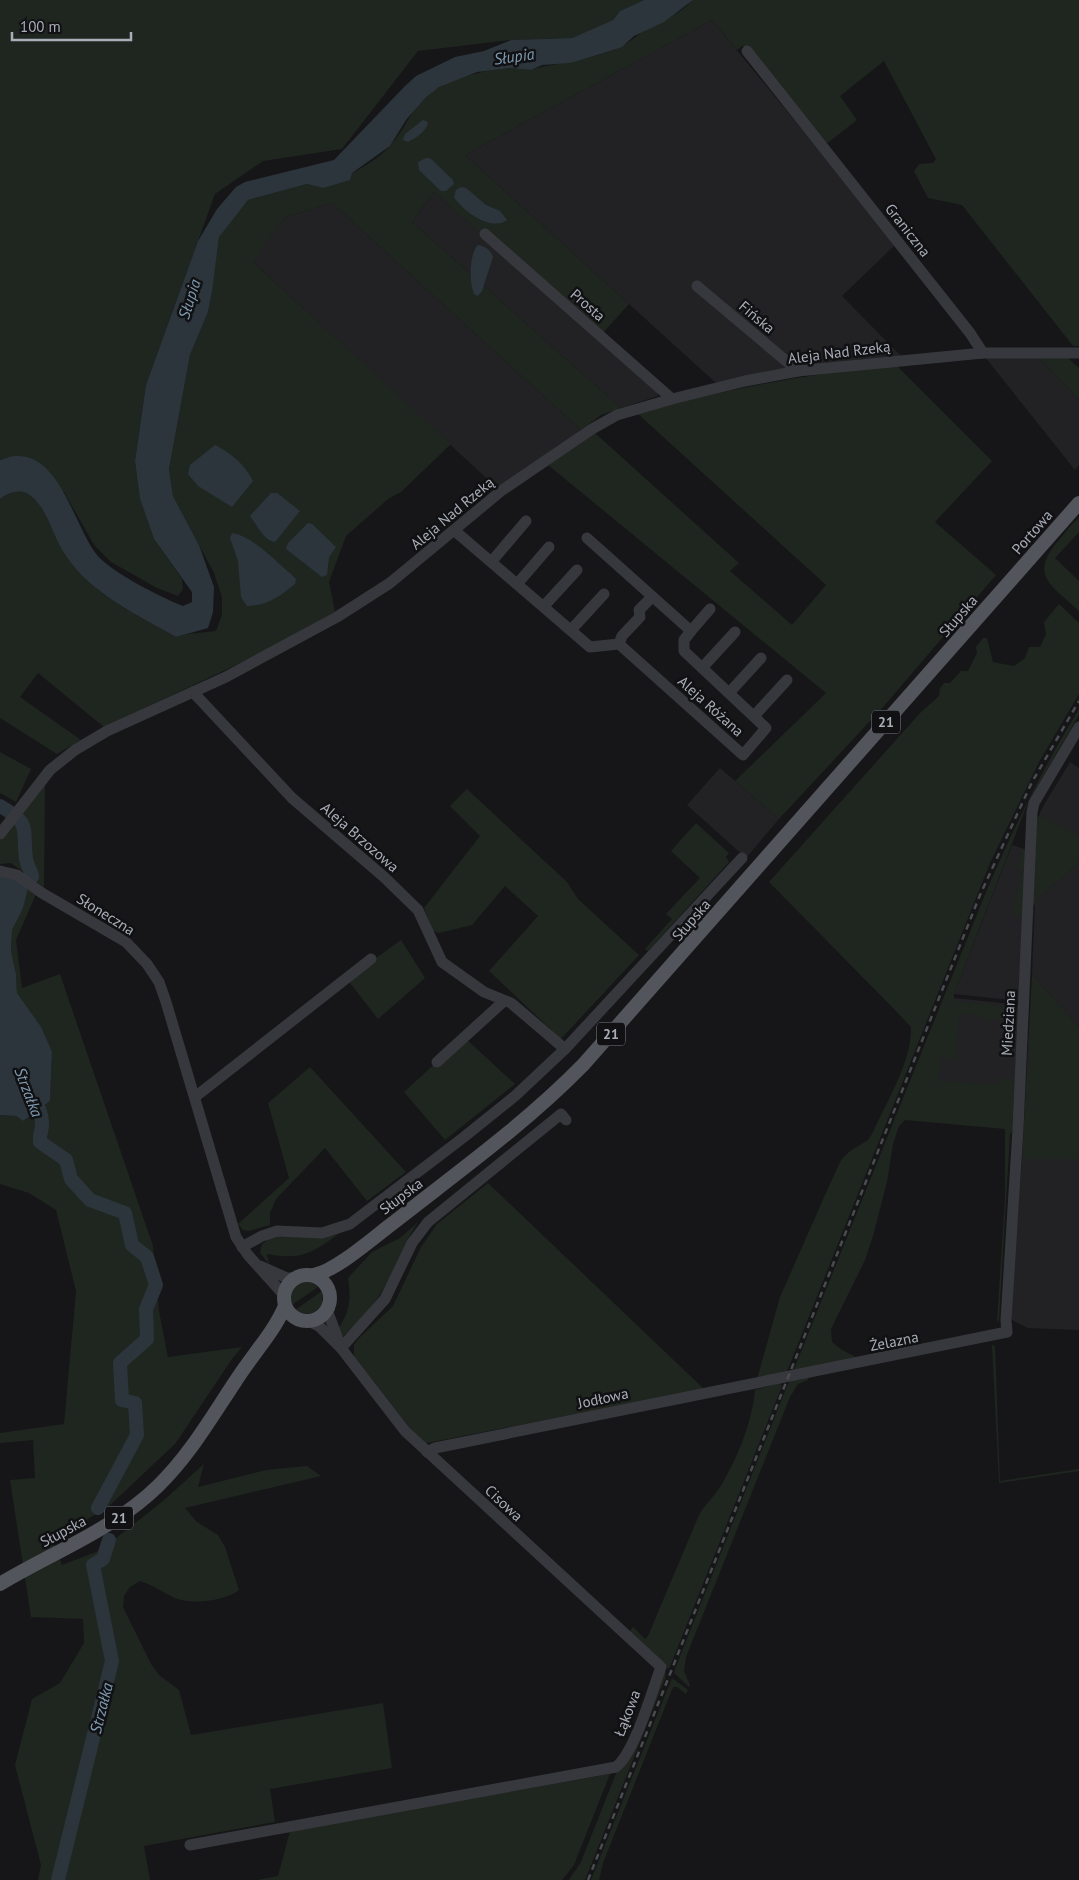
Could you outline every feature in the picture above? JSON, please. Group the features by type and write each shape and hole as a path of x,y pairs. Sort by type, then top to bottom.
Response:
{"main road":[{"name":"Portowa","path":"1010,582 1079,503"},
{"name":"Słupska","path":"314,1275 326,1271 363,1246 516,1126 576,1072 1010,582"},
{"name":"Słupska","path":"329,1290 336,1275 363,1246"},
{"name":"21","path":"285,1300 286,1286 293,1278 314,1275"},
{"path":"314,1275 321,1278 329,1290"},
{"name":"21","path":"304,1320 320,1317 327,1310 330,1301 329,1290"},
{"name":"Słupska","path":"0,1584 107,1526 152,1491 175,1468 201,1434 279,1321 285,1300"},
{"path":"285,1300 290,1314 304,1320"},
{"name":"Słupska","path":"249,1362 286,1328 304,1320"}],"street":[{"name":"Graniczna","path":"747,51 970,333 983,353"},
{"name":"Prosta","path":"485,234 672,398"},
{"name":"Fińska","path":"697,286 798,371"},
{"path":"983,353 1079,354"},
{"name":"Aleja Nad Rzeką","path":"0,834 50,770 74,750 107,731 226,677 337,617 390,583 501,491 592,429 616,416 672,398 798,371 983,353"},
{"path":"492,561 526,521"},
{"path":"455,531 518,583 590,647 619,644 622,636 640,617 639,610 652,597"},
{"path":"587,538 691,631"},
{"path":"518,583 549,547"},
{"path":"544,606 577,570"},
{"path":"571,630 604,594"},
{"name":"Aleja Różana","path":"619,644 743,755 766,728 684,651 684,640 710,609"},
{"name":"Aleja Różana","path":"702,668 735,632"},
{"name":"Aleja Różana","path":"729,693 761,658"},
{"name":"Aleja Różana","path":"754,716 787,680"},
{"name":"Aleja Brzozowa","path":"193,692 292,798 384,877 418,910 442,962 484,992 518,1008 565,1050"},
{"name":"Miedziana","path":"1007,1332 1006,1320 1018,1129 1032,812 1034,803 1079,727"},
{"path":"242,1247 270,1232 322,1233 340,1229 357,1220 515,1096 565,1050 742,858"},
{"name":"Słoneczna","path":"0,871 17,875 42,893 112,932 126,942 147,964 159,982 195,1097 230,1223 242,1247 285,1300"},
{"path":"195,1097 371,959"},
{"path":"437,1062 504,1001"},
{"path":"341,1348 385,1299 412,1243 428,1222 561,1114 566,1120"},
{"name":"Słoneczna","path":"254,1263 282,1276 293,1278"},
{"name":"Cisowa","path":"327,1310 329,1320 341,1348"},
{"name":"Cisowa","path":"304,1320 320,1327 341,1348 391,1414 427,1452 661,1667"},
{"name":"Żelazna","path":"788,1378 1007,1332"},
{"name":"Jodłowa","path":"427,1452 435,1448 646,1404 788,1378"},
{"name":"Łąkowa","path":"190,1845 616,1766 621,1763 633,1739 661,1667"}],"shaded area":[{"path":"0,0 644,0 620,11 613,20 572,38 511,40 418,51 342,149 263,161 215,194 146,385 135,461 140,499 154,539 182,579 183,589 178,596 157,588 111,562 94,545 64,492 19,456 0,460"},
{"path":"693,0 1079,0 1079,346 1073,346 962,205 928,198 914,171 919,164 933,163 936,159 884,61 840,96 857,120 825,145 746,47 742,46 737,50 712,20 465,155 629,304 603,333 481,234 434,192 412,222 621,408 601,415 581,430 332,203 285,217 253,262 451,444 401,492 388,499 346,536 329,582 335,612 251,658 104,727 38,673 20,697 81,740 57,754 0,718 0,499 7,494 24,492 37,502 47,517 66,556 76,569 116,603 176,637 216,631 222,615 222,597 214,573 173,496 169,469 190,355 208,312 219,237 248,200 307,184 323,188 358,170 390,146 425,97 449,82 483,72 513,68 530,69 588,58 609,51 624,45 648,28 674,15"},
{"path":"712,20 896,244 842,296 901,356 862,359 772,371 716,383 465,155"},
{"path":"434,192 656,389 658,396 621,408 412,222"},
{"path":"332,203 581,430 497,488 252,261 285,217"},
{"path":"985,357 1038,357 1079,400 1079,465 1075,470"},
{"path":"1038,357 1068,358 1079,368 1079,400"},
{"path":"896,365 992,461 935,522 996,575 884,706 779,819 735,781 826,693 548,465 595,433 739,563 730,571 792,625 826,585 638,414 766,383"},
{"path":"1079,518 1079,532 1055,558 1079,581 1079,611 1047,580 1045,563 1049,553 1058,541"},
{"path":"1059,604 1079,623 1079,694 1039,762 990,863 788,1369 786,1373 757,1379 780,1297 841,1160 850,1151 868,1140 891,1095 903,1068 910,1040 911,1027 769,882 920,713 939,696 940,688 944,683 950,683 961,671 968,671 977,653 976,647 983,638 987,638 993,662 1014,666 1025,658 1029,647 1040,647 1046,634 1044,622"},
{"path":"1079,709 1079,715 1028,802 954,994 954,1001 1020,1008 1018,1027 1016,1021 1009,1020 1009,1013 1002,1013 1002,1020 980,1019 980,1015 959,1014 956,1059 940,1058 939,1081 999,1085 1000,1078 1011,1079 1015,1082 1014,1128 1010,1135 999,1320 997,1322 1005,1197 1005,1129 905,1120 899,1126 893,1144 887,1182 865,1260 831,1329 832,1342 842,1350 858,1358 792,1374 988,887 1030,796"},
{"path":"0,752 31,769 16,802 0,793"},
{"path":"1070,762 1079,768 1079,838 1038,820 1041,810"},
{"path":"720,768 779,819 746,858 687,805"},
{"path":"45,785 44,887 11,863 0,864 0,841"},
{"path":"467,789 567,882 578,899 639,955 561,1039 489,971 538,916 505,886 472,925 439,933 433,931 424,908 480,836 450,806"},
{"path":"1040,816 1079,836 1079,863 1035,901 1035,905 1032,904 1037,817"},
{"path":"696,823 729,853 726,857 729,862 648,951 645,949 672,919 666,914 700,878 671,851"},
{"path":"1012,845 1024,849 1020,1001 954,994"},
{"path":"1023,849 1027,851 1023,915 1012,914 1023,869 1017,867"},
{"path":"1079,863 1079,1027 1032,974 1035,901"},
{"path":"9,875 36,894 16,940 22,988 60,974 153,1246 159,1311 168,1357 242,1347 175,1444 107,1508 52,1539 62,1565 101,1550 163,1501 204,1464 198,1487 266,1470 307,1466 321,1476 185,1508 197,1522 218,1535 225,1547 239,1590 226,1597 208,1601 190,1601 175,1598 140,1581 130,1587 124,1596 123,1607 151,1664 159,1675 179,1690 191,1735 383,1703 392,1768 270,1789 275,1822 144,1846 150,1880 38,1880 41,1865 15,1765 32,1699 60,1683 84,1643 83,1619 31,1617 10,1480 35,1478 33,1440 0,1443 0,1433 64,1424 76,1291 56,1210 29,1193 0,1184 0,1115 16,1116 23,1121 50,1101 52,1053 17,994 16,974 11,951 12,930 24,899"},
{"path":"401,940 425,978 378,1019 347,979"},
{"path":"1032,974 1079,1027 1079,1159 1022,1159"},
{"path":"954,998 1020,1005 1014,1128 913,1105 946,1031"},
{"path":"464,1037 515,1084 445,1140 404,1092"},
{"path":"310,1067 406,1172 367,1201 325,1148 276,1199 270,1213 270,1225 249,1231 243,1230 238,1224 289,1178 268,1103"},
{"path":"1022,1159 1079,1159 1079,1330 1028,1328 1012,1320 1010,1314"},
{"path":"488,1183 704,1389 422,1444 354,1356 354,1345 393,1306 421,1247 437,1224"},
{"path":"418,1222 379,1296 362,1318 342,1337 339,1327 349,1304 348,1278 372,1252 400,1238"},
{"path":"341,1232 315,1250 307,1253 290,1256 267,1254 269,1264 260,1253 262,1244 274,1235"},
{"path":"308,1281 318,1287 292,1305 291,1292 293,1288 299,1283"},
{"path":"322,1291 322,1305 316,1311 306,1314 295,1310"},
{"path":"992,1345 995,1346 1000,1481 1079,1469 1079,1471 999,1483"},
{"path":"808,1377 808,1380 798,1384 790,1397 686,1657 684,1671 690,1685 689,1687 674,1673 675,1669 787,1386 790,1381"},
{"path":"779,1383 782,1386 669,1669 627,1634 633,1627 645,1639 648,1636 699,1515 720,1487 738,1453 751,1415 755,1390"},
{"path":"663,1671 666,1673 665,1679 585,1880 569,1880 581,1862 617,1771"},
{"path":"672,1678 688,1690 686,1694 677,1687 673,1687 603,1863 599,1880 591,1880"},
{"path":"610,1774 574,1865 562,1880 257,1880 278,1876 290,1831"}],"water":[{"name":"Słupia","path":"644,0 693,0 664,22 634,36 622,47 570,63 542,65 531,70 511,68 477,72 439,87 426,97 406,120 390,146 352,173 350,180 323,188 307,184 248,200 219,237 208,312 190,355 169,469 173,496 199,545 214,587 213,612 208,628 176,637 131,612 102,592 76,569 62,549 47,517 31,496 24,492 16,492 7,494 0,499 0,460 17,456 34,459 46,468 56,481 89,543 104,562 137,584 174,602 183,606 192,602 192,592 154,539 140,499 135,461 146,385 198,241 217,209 236,187 245,182 334,160 416,76 455,57 484,51 511,40 572,38 613,20 620,11"},
{"path":"423,120 428,122 418,136 408,142 403,140 405,134"},
{"path":"430,158 453,180 454,184 446,191 441,191 419,170 418,162"},
{"path":"461,187 466,188 486,205 500,211 507,220 500,223 486,222 471,214 454,197 456,190"},
{"path":"478,245 491,252 493,257 482,291 478,296 474,294 472,289 471,261"},
{"path":"215,445 237,460 253,481 232,507 198,486 188,474 190,465"},
{"path":"271,493 277,493 300,511 275,542 264,536 250,516"},
{"path":"308,523 312,524 336,547 329,557 327,575 322,577 286,549 288,543"},
{"path":"232,533 240,535 256,544 296,579 295,584 267,602 247,606 241,597 238,561 230,538"},
{"path":"0,875 12,877 28,888 23,908 12,930 11,951 16,974 17,993 41,1027 52,1052 50,1101 23,1121 16,1116 0,1115"}],"waterway":[{"name":"Strzałka","path":"0,806 17,817 24,827 26,859 32,877"},
{"name":"Strzałka","path":"30,1091 42,1118 40,1142 66,1160 71,1179 90,1200 125,1213 132,1245 147,1257 156,1285 146,1309 147,1339 120,1363 122,1400 135,1403 137,1435 98,1508"},
{"name":"Strzałka","path":"58,1880 112,1661 93,1565 103,1559 109,1540"}],"railway":[{"path":"588,1880 980,895 1032,782 1079,701"}]}
